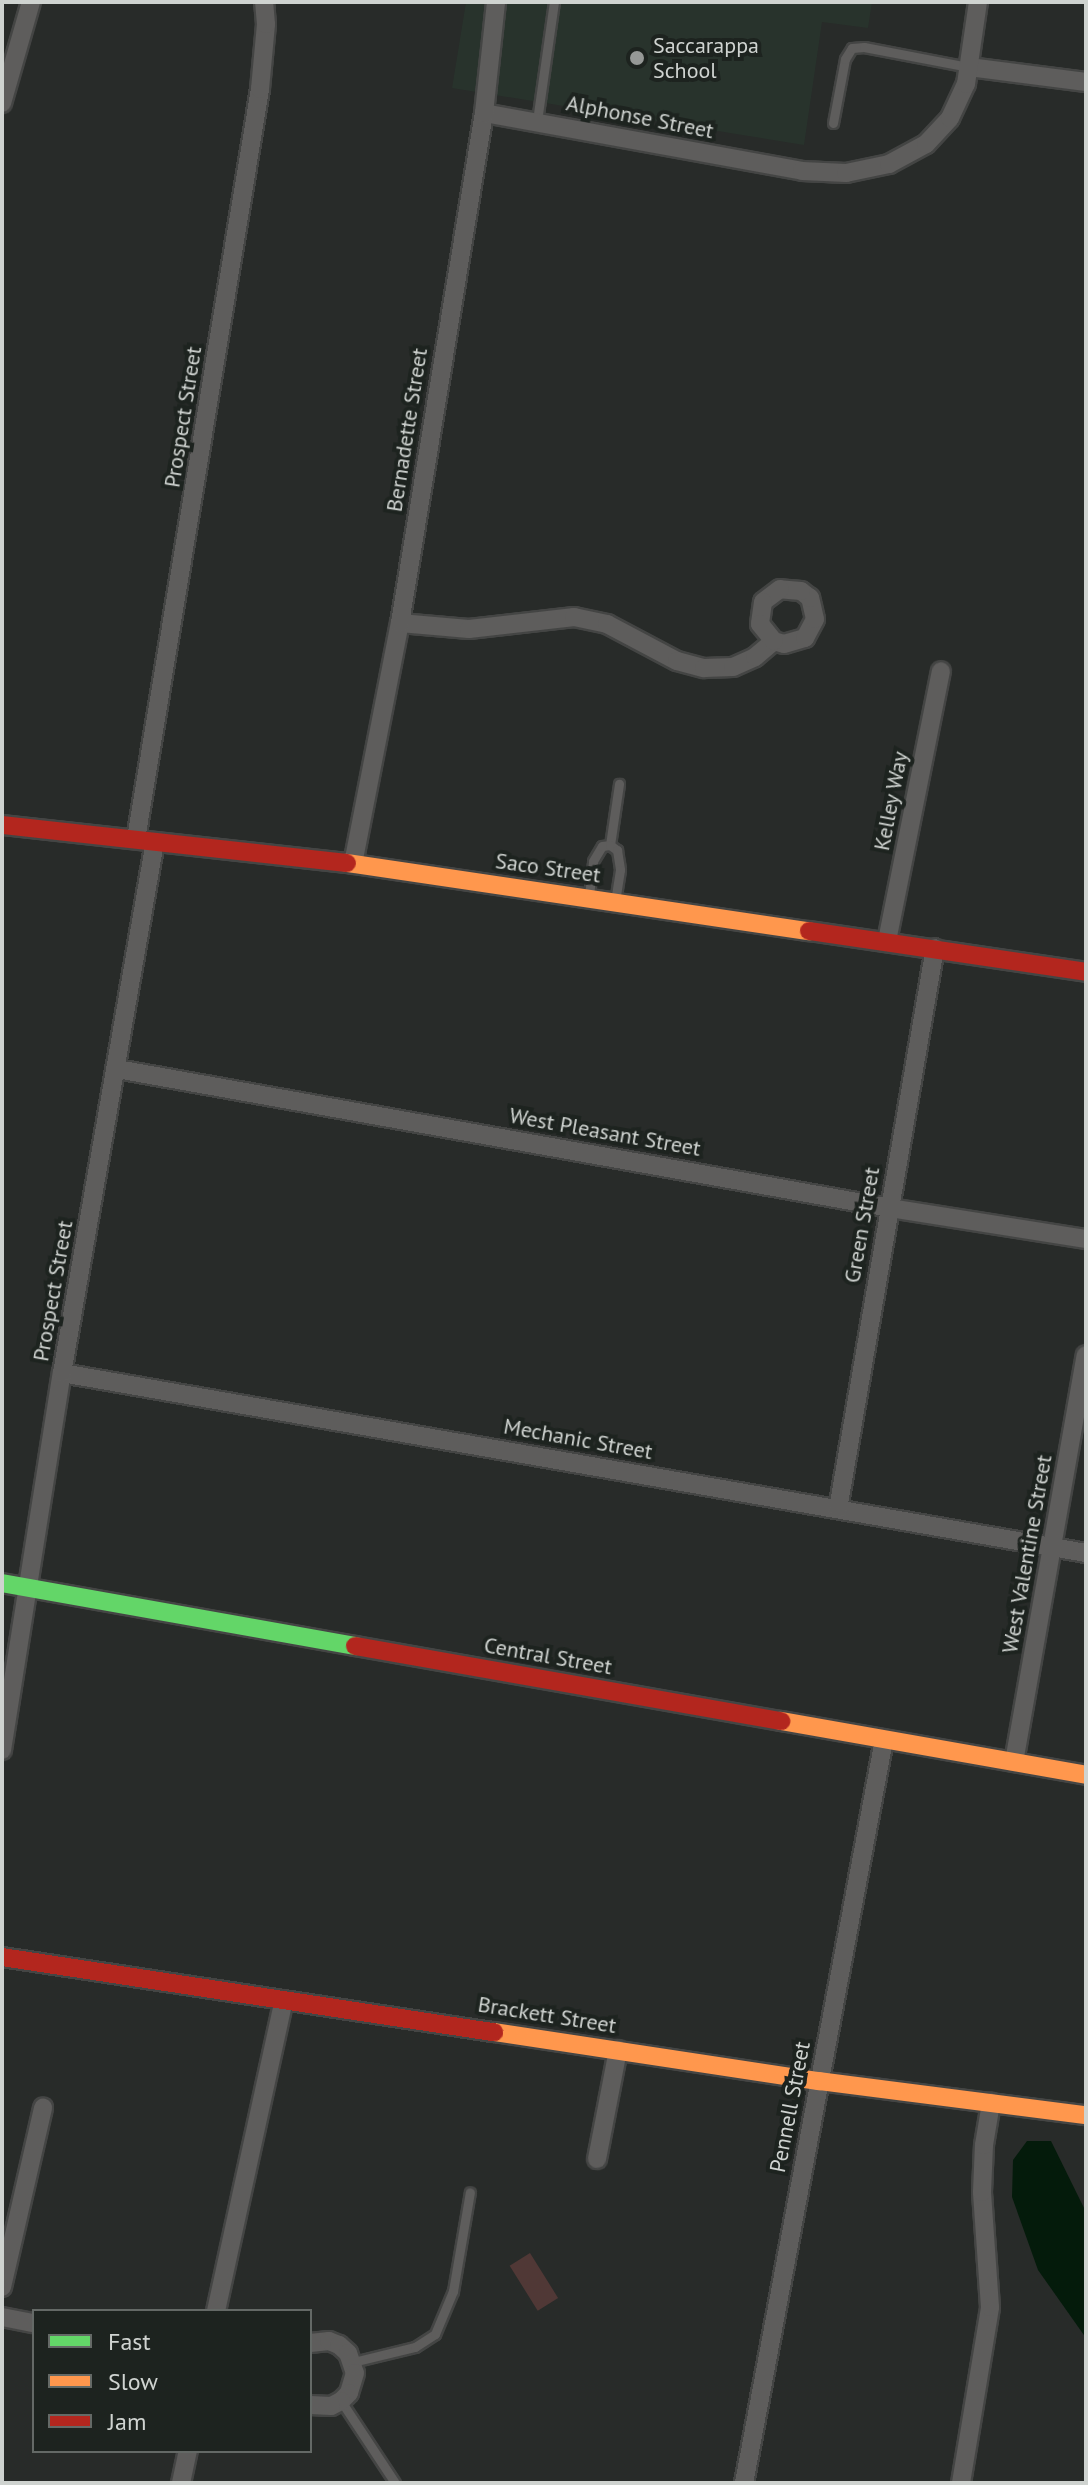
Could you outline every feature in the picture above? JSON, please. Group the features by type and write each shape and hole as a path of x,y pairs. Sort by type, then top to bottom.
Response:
{"street":[{"path":"2,103 31,2"},
{"name":"Prospect Street","path":"2,1750 62,1373 117,1069 146,840 260,89 266,24 264,2"},
{"name":"Bernadette Street","path":"353,864 400,623 484,113 496,2"},
{"name":"Alphonse Street","path":"484,113 785,168 846,173 889,164 926,144 950,118 966,84 978,2"},
{"path":"969,67 1086,82"},
{"path":"400,623 469,629 574,617 607,624 677,661 704,668 733,667 755,657 774,641"},
{"name":"Kelley Way","path":"887,941 941,671"},
{"name":"Saco Street","path":"2,825 353,864 1086,972"},
{"name":"Green Street","path":"838,1509 935,948"},
{"name":"West Pleasant Street","path":"117,1069 890,1208 1086,1239"},
{"name":"West Valentine Street","path":"1014,1762 1086,1355"},
{"name":"Mechanic Street","path":"62,1373 1086,1553"},
{"name":"Central Street","path":"2,1583 1086,1775"},
{"name":"Pennell Street","path":"744,2483 884,1740"},
{"name":"Brackett Street","path":"2,1957 819,2081 1086,2115"},
{"path":"216,2309 284,2000"},
{"path":"597,2159 618,2050"},
{"path":"961,2483 990,2307 982,2192 984,2145 991,2103"},
{"path":"2,2287 43,2108"},
{"path":"2,2317 32,2323"},
{"path":"312,2343 329,2341 339,2345 353,2362 354,2384 341,2401 331,2406 312,2405"},
{"path":"181,2483 188,2453"}],"lane":[{"path":"537,121 554,2"},
{"path":"833,123 845,59 852,48 864,47 969,67"},
{"path":"610,845 619,784"},
{"path":"589,898 593,861 602,846 610,845 617,850 620,870 615,901"},
{"path":"353,2362 415,2347 435,2334 453,2291 470,2192"},
{"path":"341,2401 395,2483"}],"shaded area":[{"name":"Saccarappa School","path":"466,2 872,2 868,28 822,22 804,145 452,88"},
{"path":"1027,2141 1051,2141 1086,2212 1086,2338 1038,2270 1012,2197 1013,2160"},
{"path":"530,2253 558,2298 538,2311 510,2266"}],"traffic: fast":[{"path":"2,1583 355,1646"}],"traffic: slow":[{"path":"347,863 809,931"},
{"path":"781,1721 1086,1775"},
{"path":"494,2032 819,2081 1086,2115"}],"traffic: jam":[{"path":"2,825 347,863"},
{"path":"809,931 1086,972"},
{"path":"355,1646 781,1721"},
{"path":"2,1957 494,2032"}],"place":[{"name":"Saccarappa School","path":"637,58"}]}
